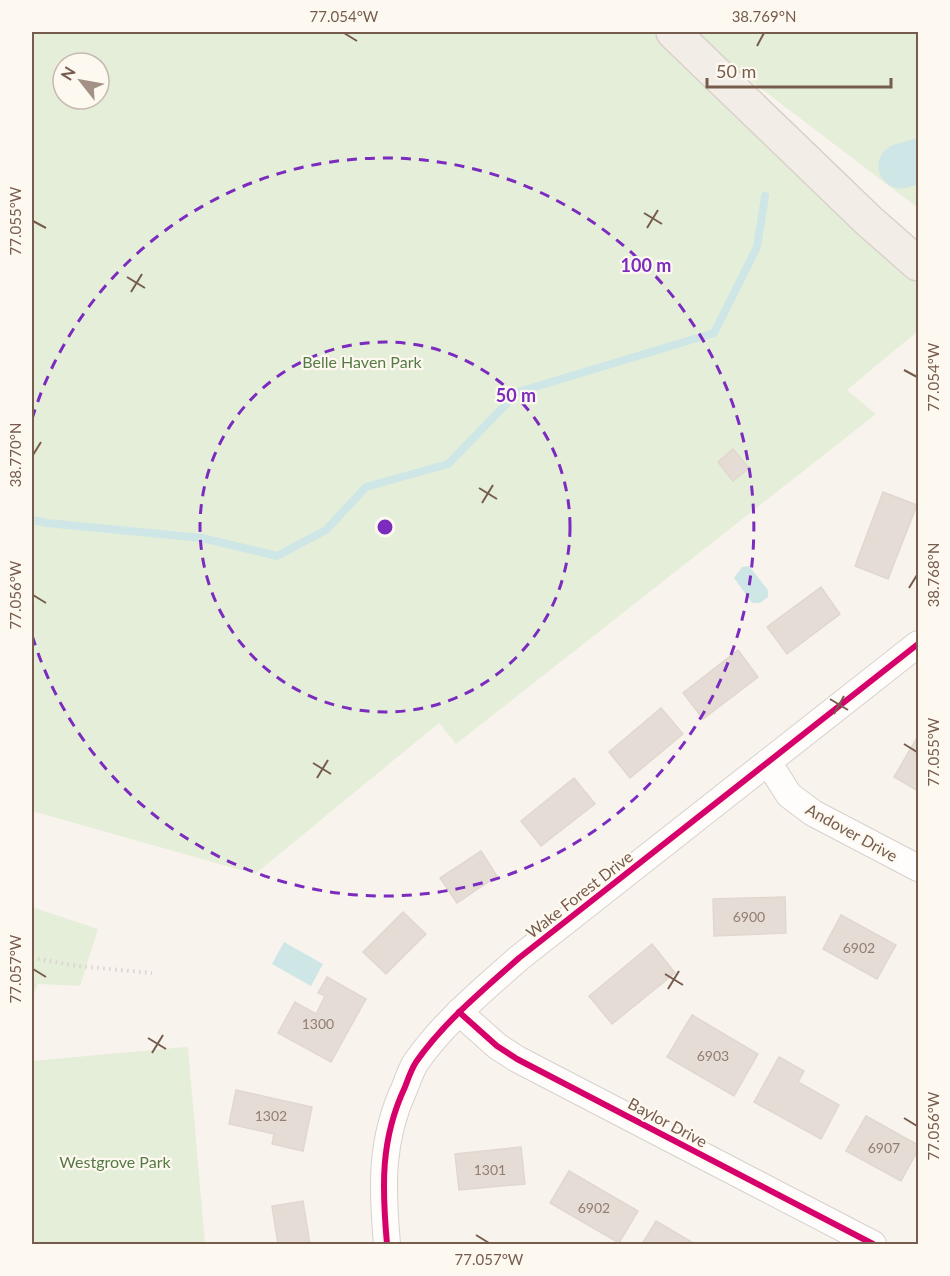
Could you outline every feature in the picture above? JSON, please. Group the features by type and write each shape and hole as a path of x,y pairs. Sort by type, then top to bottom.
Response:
{"main road":[{"path":"673,32 835,189 918,264"}],"street":[{"name":"Wake Forest Drive","path":"387,1245 383,1179 385,1153 396,1107 416,1064 459,1012 519,958 918,644"},
{"name":"Andover Drive","path":"768,762 789,795 813,813 918,868"},
{"name":"Baylor Drive","path":"459,1012 497,1046 517,1059 873,1245"}],"path":[{"path":"32,958 78,966 152,973"}],"green space":[{"name":"Belle Haven Park","path":"32,32 676,32 918,259 918,331 847,390 876,414 456,744 439,723 255,874 32,811"},
{"path":"687,32 918,32 918,208"},
{"path":"32,907 98,929 80,986 38,984 32,999"},
{"name":"Westgrove Park","path":"188,1048 205,1244 32,1244 32,1061"}],"shaded area":[{"path":"749,566 768,590 768,597 760,603 752,603 734,578 742,567"},
{"path":"284,942 323,964 311,986 272,964"}],"building":[{"path":"733,449 749,468 733,481 718,462"},
{"path":"883,492 917,505 888,579 855,566"},
{"path":"821,587 840,614 787,654 767,627"},
{"path":"738,650 758,677 703,719 683,693"},
{"path":"661,708 683,734 630,778 609,752"},
{"path":"918,736 918,791 894,777"},
{"path":"574,778 595,804 541,846 521,821"},
{"path":"481,851 497,876 457,903 440,878"},
{"path":"785,897 786,933 714,936 713,899"},
{"path":"403,912 426,934 386,974 363,952"},
{"path":"841,915 896,945 877,979 823,949"},
{"path":"652,944 675,973 612,1024 589,996"},
{"path":"327,977 366,999 331,1062 278,1033 295,1002 316,1014 325,996 318,993"},
{"path":"692,1015 758,1054 734,1096 667,1057"},
{"path":"779,1057 804,1071 798,1082 839,1105 821,1139 754,1102"},
{"path":"236,1090 312,1107 303,1151 272,1144 274,1134 229,1124"},
{"path":"866,1116 918,1145 918,1150 901,1181 846,1151"},
{"path":"521,1147 525,1184 459,1190 455,1154"},
{"path":"569,1171 638,1211 619,1243 550,1203"},
{"path":"303,1201 310,1244 278,1244 272,1206"},
{"path":"656,1221 695,1244 642,1244"}],"waterway":[{"path":"901,166 918,161"},
{"path":"32,520 202,538 277,556 326,530 366,487 448,464 518,392 714,333 757,247 765,196"}],"cycle path":[{"path":"387,1244 384,1184 391,1126 416,1062 439,1033 464,1007 519,958 918,644"},
{"path":"459,1012 497,1046 517,1059 873,1244"}]}
